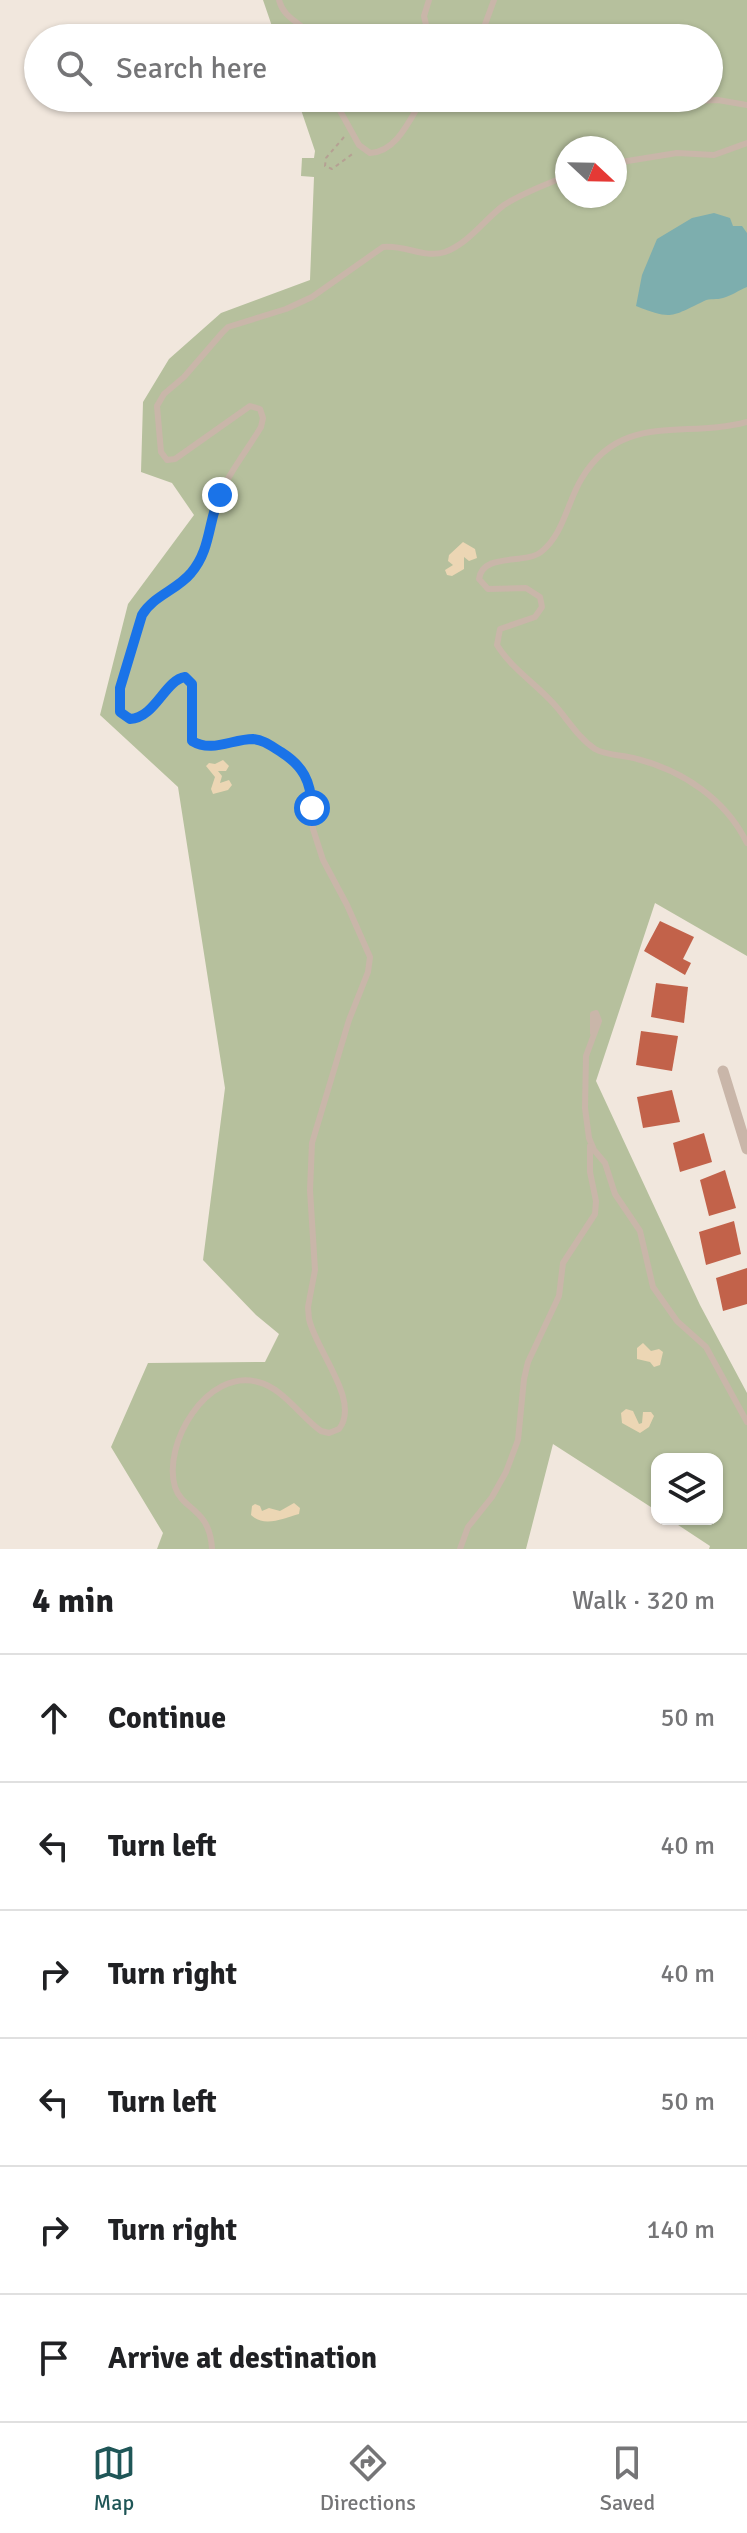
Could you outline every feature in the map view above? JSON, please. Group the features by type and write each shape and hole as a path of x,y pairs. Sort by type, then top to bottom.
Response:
{"street":[{"path":"723,1071 747,1149"}],"lane":[{"path":"279,0 284,14 298,24"},
{"path":"426,24 424,16 429,0"},
{"path":"485,24 494,0"},
{"path":"723,101 747,105"},
{"path":"342,112 364,149 378,152 394,143 414,112"},
{"path":"627,161 677,153 714,155 747,143"},
{"path":"212,1549 205,1522 177,1492 174,1479 178,1444 189,1418 200,1403 221,1388 252,1380 273,1389 321,1431 329,1433 339,1429 347,1415 344,1397 309,1319 308,1307 315,1270 311,1237 311,1152 314,1133 349,1020 368,972 370,957 323,860 313,829 310,787 298,764 264,741 248,739 207,746 192,741 192,684 185,677 177,680 140,718 130,719 120,712 120,688 142,615 149,604 180,584 197,565 206,547 218,499 261,427 263,418 260,409 250,406 175,459 167,460 161,452 157,406 164,394 184,377 228,327 286,309 312,297 383,247 398,246 429,254 448,251 507,203 555,181"},
{"path":"747,422 713,429 650,430 617,442 584,473 569,500 559,531 543,551 528,558 487,565 481,570 479,579 488,589 526,588 540,597 542,607 537,615 500,629 497,645 586,741 606,753 647,762 686,779 729,813 747,843"},
{"path":"460,1549 468,1527 492,1497 506,1472 518,1440 528,1362 559,1296 563,1263 595,1214 585,1108 585,1063 587,1046 593,1033"},
{"path":"589,1138 605,1163 615,1194 640,1231 653,1287 677,1321 706,1347 747,1422"}],"path":[{"path":"350,126 326,158 325,166 332,169 350,154 364,149"}],"green space":[{"path":"263,0 747,0 747,956 655,903 596,1081 700,1305 747,1393 747,1549 709,1549 710,1546 678,1525 723,1525 723,1453 651,1453 651,1507 553,1444 526,1549 157,1549 163,1533 111,1447 148,1363 265,1362 279,1334 256,1315 203,1260 225,1088 178,787 100,715 128,604 194,515 172,483 141,472 143,402 169,359 221,313 310,280 314,177 301,176 302,158 314,158 315,151 302,112 723,112 723,24 271,24"}],"sand":[{"path":"463,542 475,549 477,558 469,561 464,557 464,569 452,576 447,575 445,570 453,565 448,561 449,555"},
{"path":"223,760 229,766 226,771 218,771 222,776 220,783 229,780 232,785 228,790 213,794 211,789 215,777 206,766"},
{"path":"643,1343 651,1351 659,1349 663,1352 660,1365 654,1367 650,1362 637,1359 637,1348"},
{"path":"626,1409 633,1411 639,1424 642,1423 643,1412 651,1412 654,1416 649,1427 640,1433 622,1423 621,1413"},
{"path":"294,1503 300,1508 299,1514 281,1520 262,1521 251,1515 255,1504 262,1511 269,1508 280,1511"}],"water":[{"path":"714,213 730,218 733,226 742,226 747,233 747,287 671,315 636,306 642,275 657,239 692,218"}],"building":[{"path":"660,921 694,937 683,959 691,963 685,975 644,951"},
{"path":"656,983 688,987 684,1023 651,1017"},
{"path":"641,1031 678,1036 672,1071 636,1065"},
{"path":"672,1090 680,1122 643,1128 637,1097"},
{"path":"704,1133 712,1162 680,1172 673,1143"},
{"path":"725,1170 736,1208 709,1216 700,1180"},
{"path":"734,1221 741,1254 706,1265 699,1232"},
{"path":"747,1268 747,1304 723,1311 716,1278"}],"route":[{"path":"220,495 206,547 197,565 180,584 149,604 142,615 120,688 120,712 126,718 140,718 180,677 189,679 192,684 192,741 207,746 248,739 264,741 301,768 310,787 312,808"}]}
